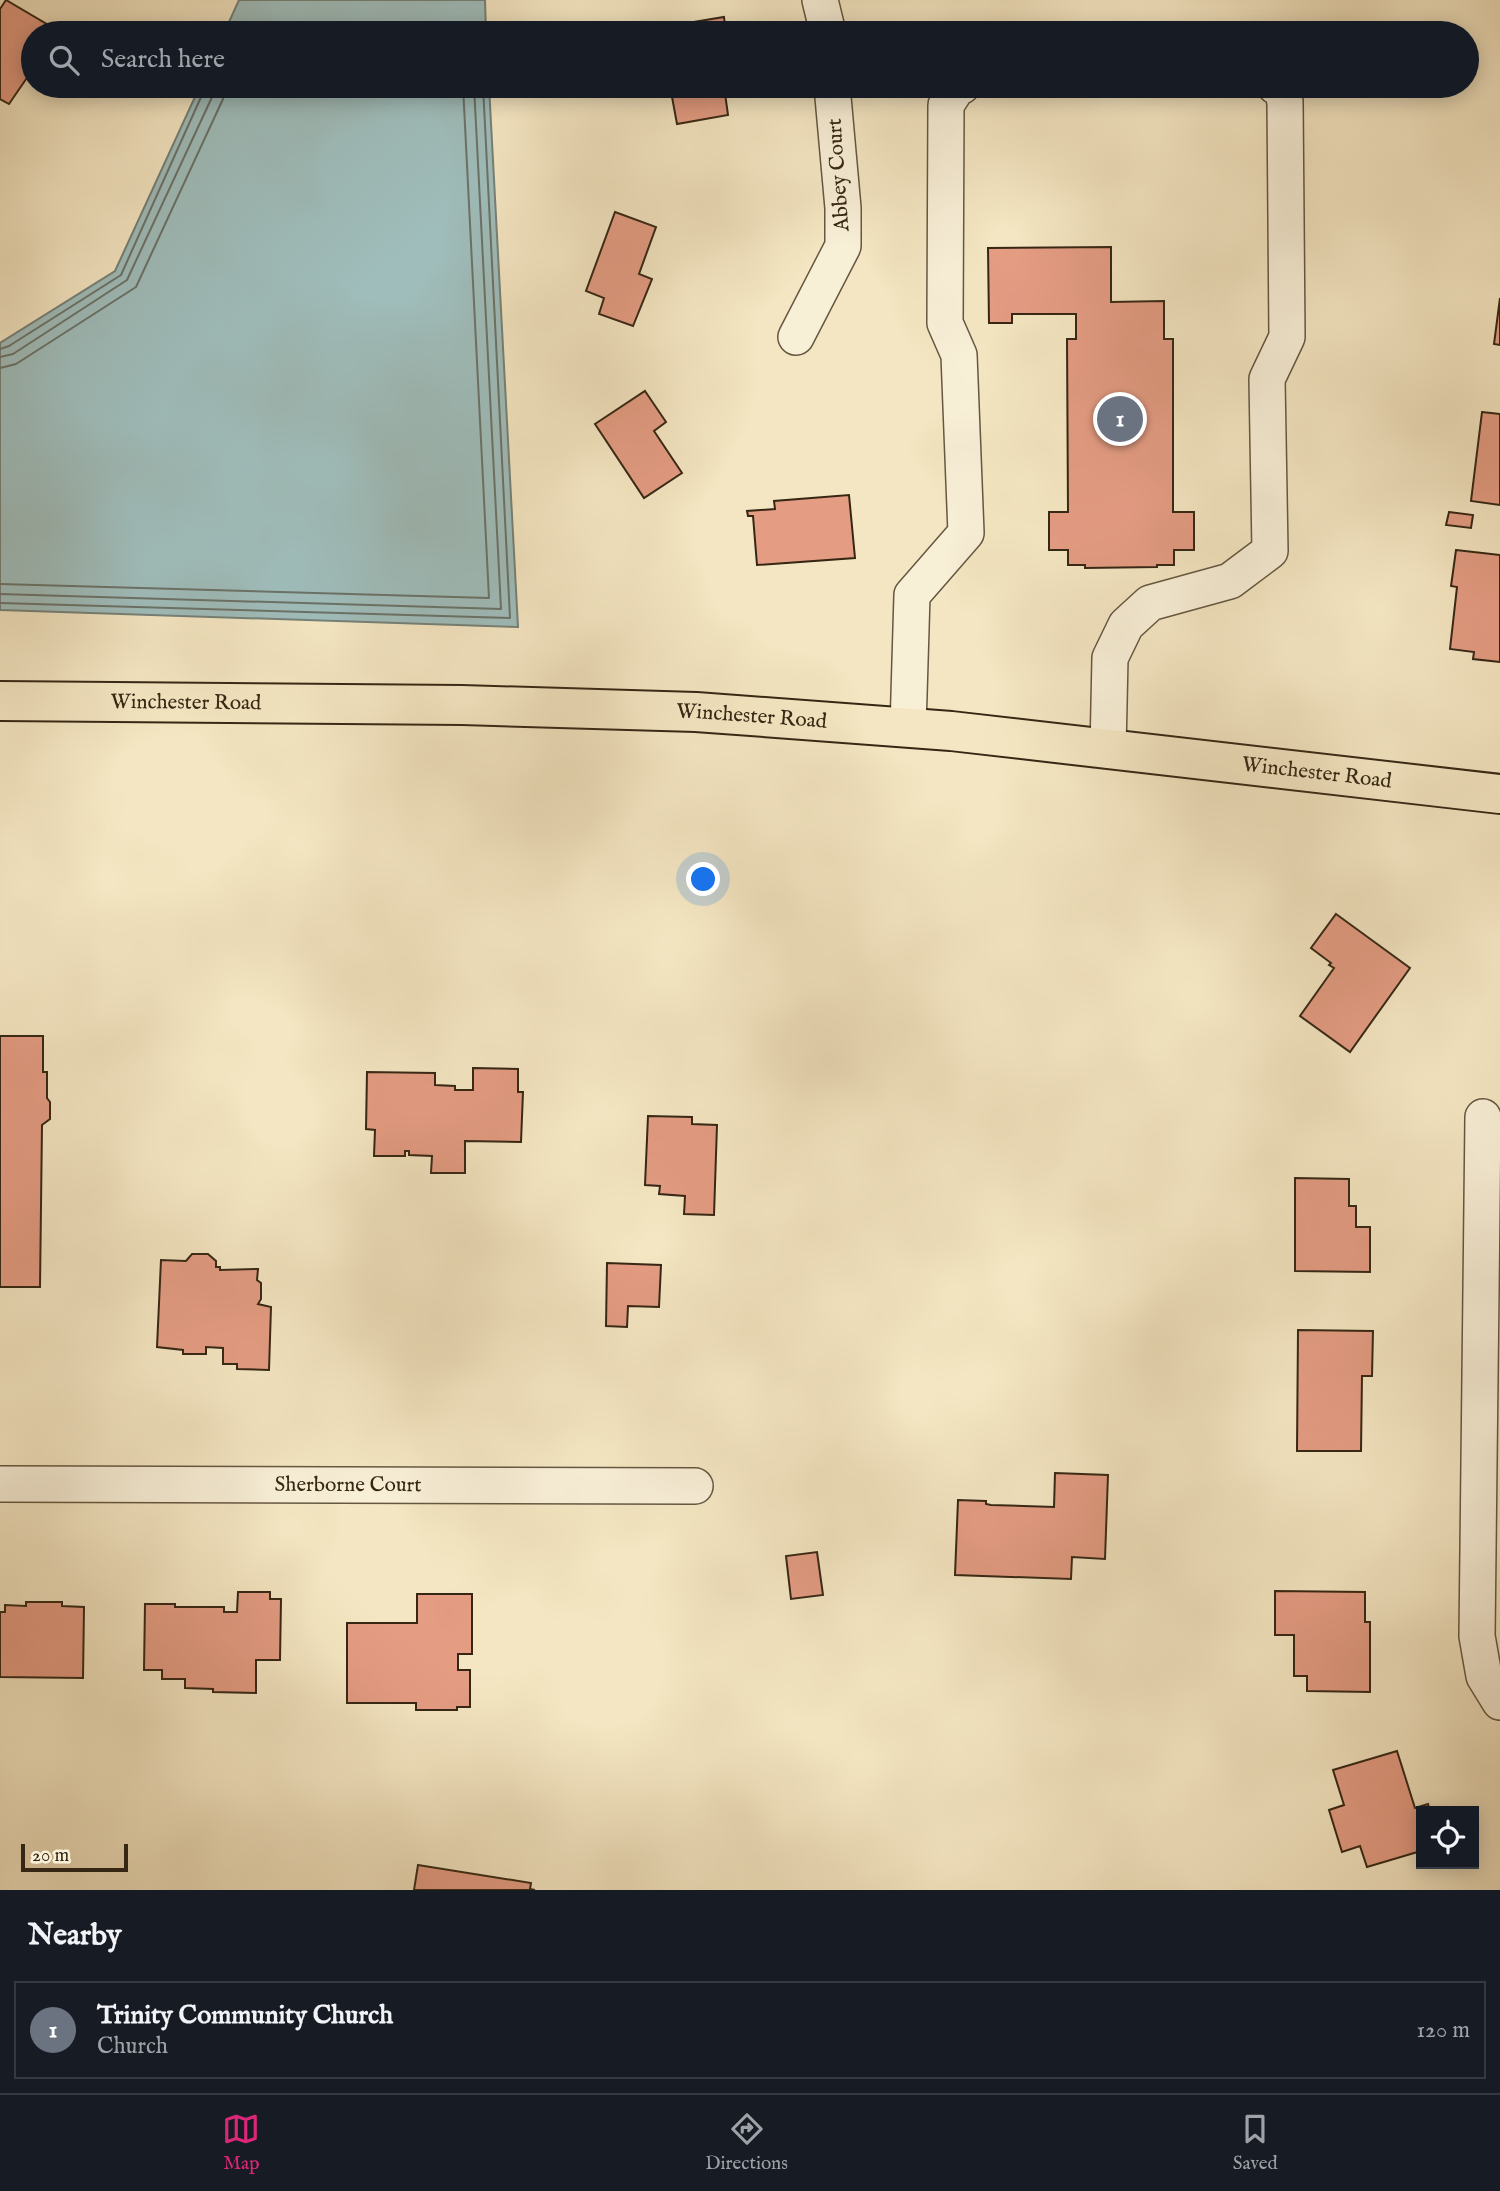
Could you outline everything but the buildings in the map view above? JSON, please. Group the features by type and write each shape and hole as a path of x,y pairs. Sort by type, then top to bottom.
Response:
{"main road":[{"name":"Winchester Road","path":"0,701 462,705 696,712 908,728 1500,794"}],"street":[{"path":"820,0 825,21"},
{"name":"Abbey Court","path":"796,337 843,246 843,208 833,98"},
{"path":"908,728 912,595 966,533 959,355 945,323 946,105 951,98"},
{"path":"1108,750 1110,658 1126,625 1150,603 1230,581 1270,551 1267,380 1287,337 1284,98"},
{"path":"1483,1117 1477,1636 1484,1676 1500,1702"},
{"name":"Sherborne Court","path":"0,1484 695,1486"}],"water":[{"path":"239,0 485,0 486,21 229,21"},
{"path":"194,98 490,98 518,627 0,610 0,343 115,271"}],"place":[{"name":"Trinity Community Church","path":"1120,419"}]}
